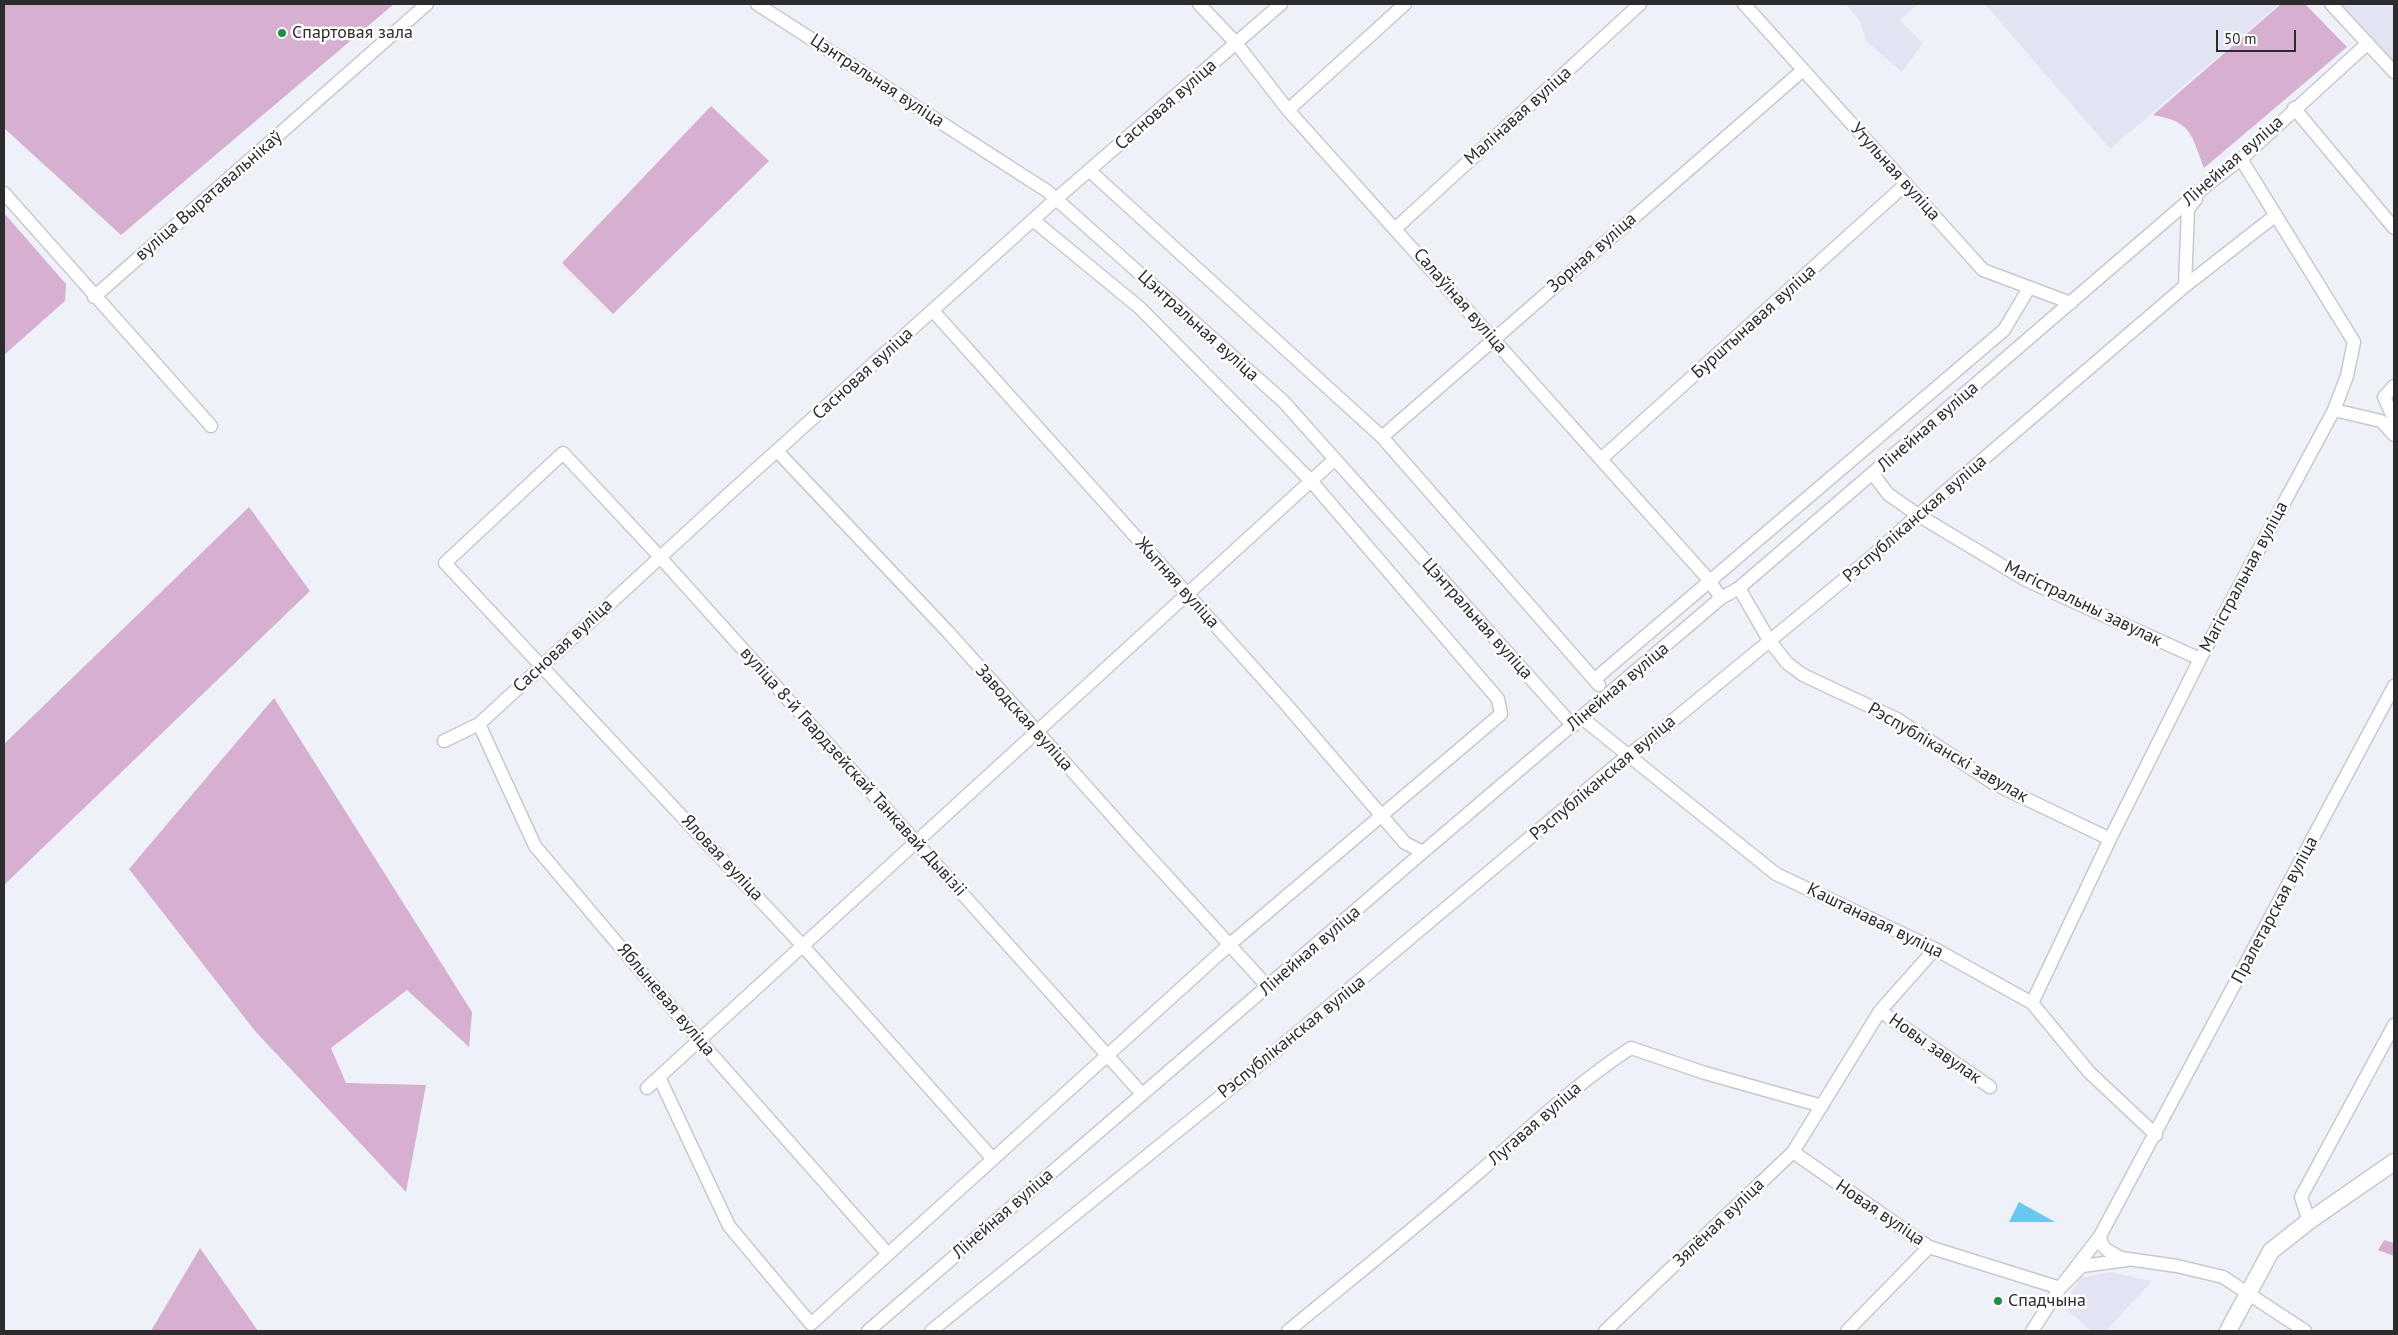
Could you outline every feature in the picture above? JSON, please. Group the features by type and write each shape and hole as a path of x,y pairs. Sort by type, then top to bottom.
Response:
{"main road":[{"path":"2228,1331 2271,1251 2309,1221 2394,1162"}],"street":[{"name":"вуліца Выратавальнікаў","path":"94,297 427,4"},
{"name":"Цэнтральная вуліца","path":"757,4 1047,191 1283,401 1577,722"},
{"name":"Салаўіная вуліца","path":"1199,4 1236,43 1288,110 1396,228 1709,580 1722,598"},
{"name":"Сасновая вуліца","path":"444,741 479,724 660,557 1033,220 1091,172 1281,4"},
{"path":"1288,110 1405,4"},
{"name":"Малінавая вуліца","path":"1396,228 1640,4"},
{"name":"Утульная вуліца","path":"1744,4 1983,270 2071,303"},
{"path":"2331,4 2394,72"},
{"name":"Лінейная вуліца","path":"868,1331 1142,1094 1268,988 1423,852 1722,598 1740,588 2208,184 2241,159 2294,108 2368,43"},
{"name":"Зорная вуліца","path":"1382,437 1803,70"},
{"path":"2294,108 2394,228"},
{"name":"Магістральная вуліца","path":"2032,1003 2110,839 2200,660 2334,410 2348,376 2354,342 2241,159"},
{"path":"1091,172 1382,437"},
{"name":"Бурштынавая вуліца","path":"1601,459 1906,184"},
{"path":"2185,286 2188,209 2208,184"},
{"path":"4,193 210,426"},
{"name":"Рэспубліканская вуліца","path":"931,1331 1253,1070 1627,756 1654,736 1869,559 2185,286 2276,215"},
{"path":"659,1077 729,1226 811,1324 1229,945 1502,714 1498,699 1310,481 1140,308 1033,220"},
{"name":"Лінейная вуліца","path":"1382,437 1597,682 1709,580 2004,330 2029,288"},
{"name":"Жытняя вуліца","path":"933,311 1285,703 1406,844 1423,852"},
{"path":"2394,386 2384,397 2394,419"},
{"path":"2334,410 2381,421 2394,435"},
{"name":"Заводская вуліца","path":"777,451 949,634 1268,988"},
{"name":"вуліца 8-й Гвардзейскай Танкавай Дывізіі","path":"445,562 563,453 660,557 1142,1094"},
{"path":"647,1088 1335,459"},
{"name":"Магістральны завулак","path":"1873,474 1888,494 1918,515 2026,580 2200,660"},
{"name":"Яловая вуліца","path":"445,562 802,945 993,1159"},
{"name":"Рэспубліканскі завулак","path":"1740,588 1769,640 1787,663 1803,675 1897,719 1993,782 2110,839"},
{"name":"Пралетарская вуліца","path":"2060,1288 2100,1236 2393,693"},
{"name":"Каштанавая вуліца","path":"1577,722 1627,756 1776,874 1935,949 2032,1003 2089,1072 2156,1135"},
{"name":"Яблыневая вуліца","path":"479,724 535,846 699,1040 888,1254"},
{"name":"Зялёная вуліца","path":"1605,1331 1793,1152 1880,1011 1935,949"},
{"name":"Новы завулак","path":"1880,1011 1990,1087"},
{"path":"2309,1221 2301,1197 2394,1025"},
{"name":"Лугавая вуліца","path":"1288,1331 1478,1173 1563,1098 1601,1068 1631,1048 1822,1106"},
{"name":"Новая вуліца","path":"1793,1152 1929,1247 2060,1288"},
{"path":"2100,1236 2102,1245 2107,1250 2127,1260"},
{"path":"1847,1331 1929,1247"},
{"path":"2032,1331 2060,1288 2082,1266 2127,1260 2177,1266 2223,1277 2306,1331"}],"shaded area":[{"path":"4,4 394,4 121,235 4,128"},
{"path":"1846,4 1918,4 1899,20 1923,43 1902,72 1867,42 1859,20"},
{"path":"1985,4 2279,4 2110,149"},
{"path":"2281,4 2305,4 2347,47 2204,168 2189,132 2176,122 2153,115"},
{"path":"2335,4 2394,4 2394,68"},
{"path":"711,106 769,161 613,314 562,263"},
{"path":"4,213 66,284 65,301 4,355"},
{"path":"249,507 310,591 4,885 4,744"},
{"path":"274,698 472,1012 469,1047 407,990 331,1048 346,1083 426,1085 406,1192 255,1031 129,869"},
{"path":"2384,1240 2394,1243 2394,1256 2378,1250"},
{"path":"200,1248 258,1331 151,1331"},
{"path":"2110,1272 2152,1281 2106,1331 2092,1331 2062,1306 2081,1278"}],"water":[{"path":"2019,1202 2055,1222 2009,1222"}],"place":[{"name":"Спартовая зала","path":"282,33"},
{"name":"Спадчына","path":"1998,1301"}]}
